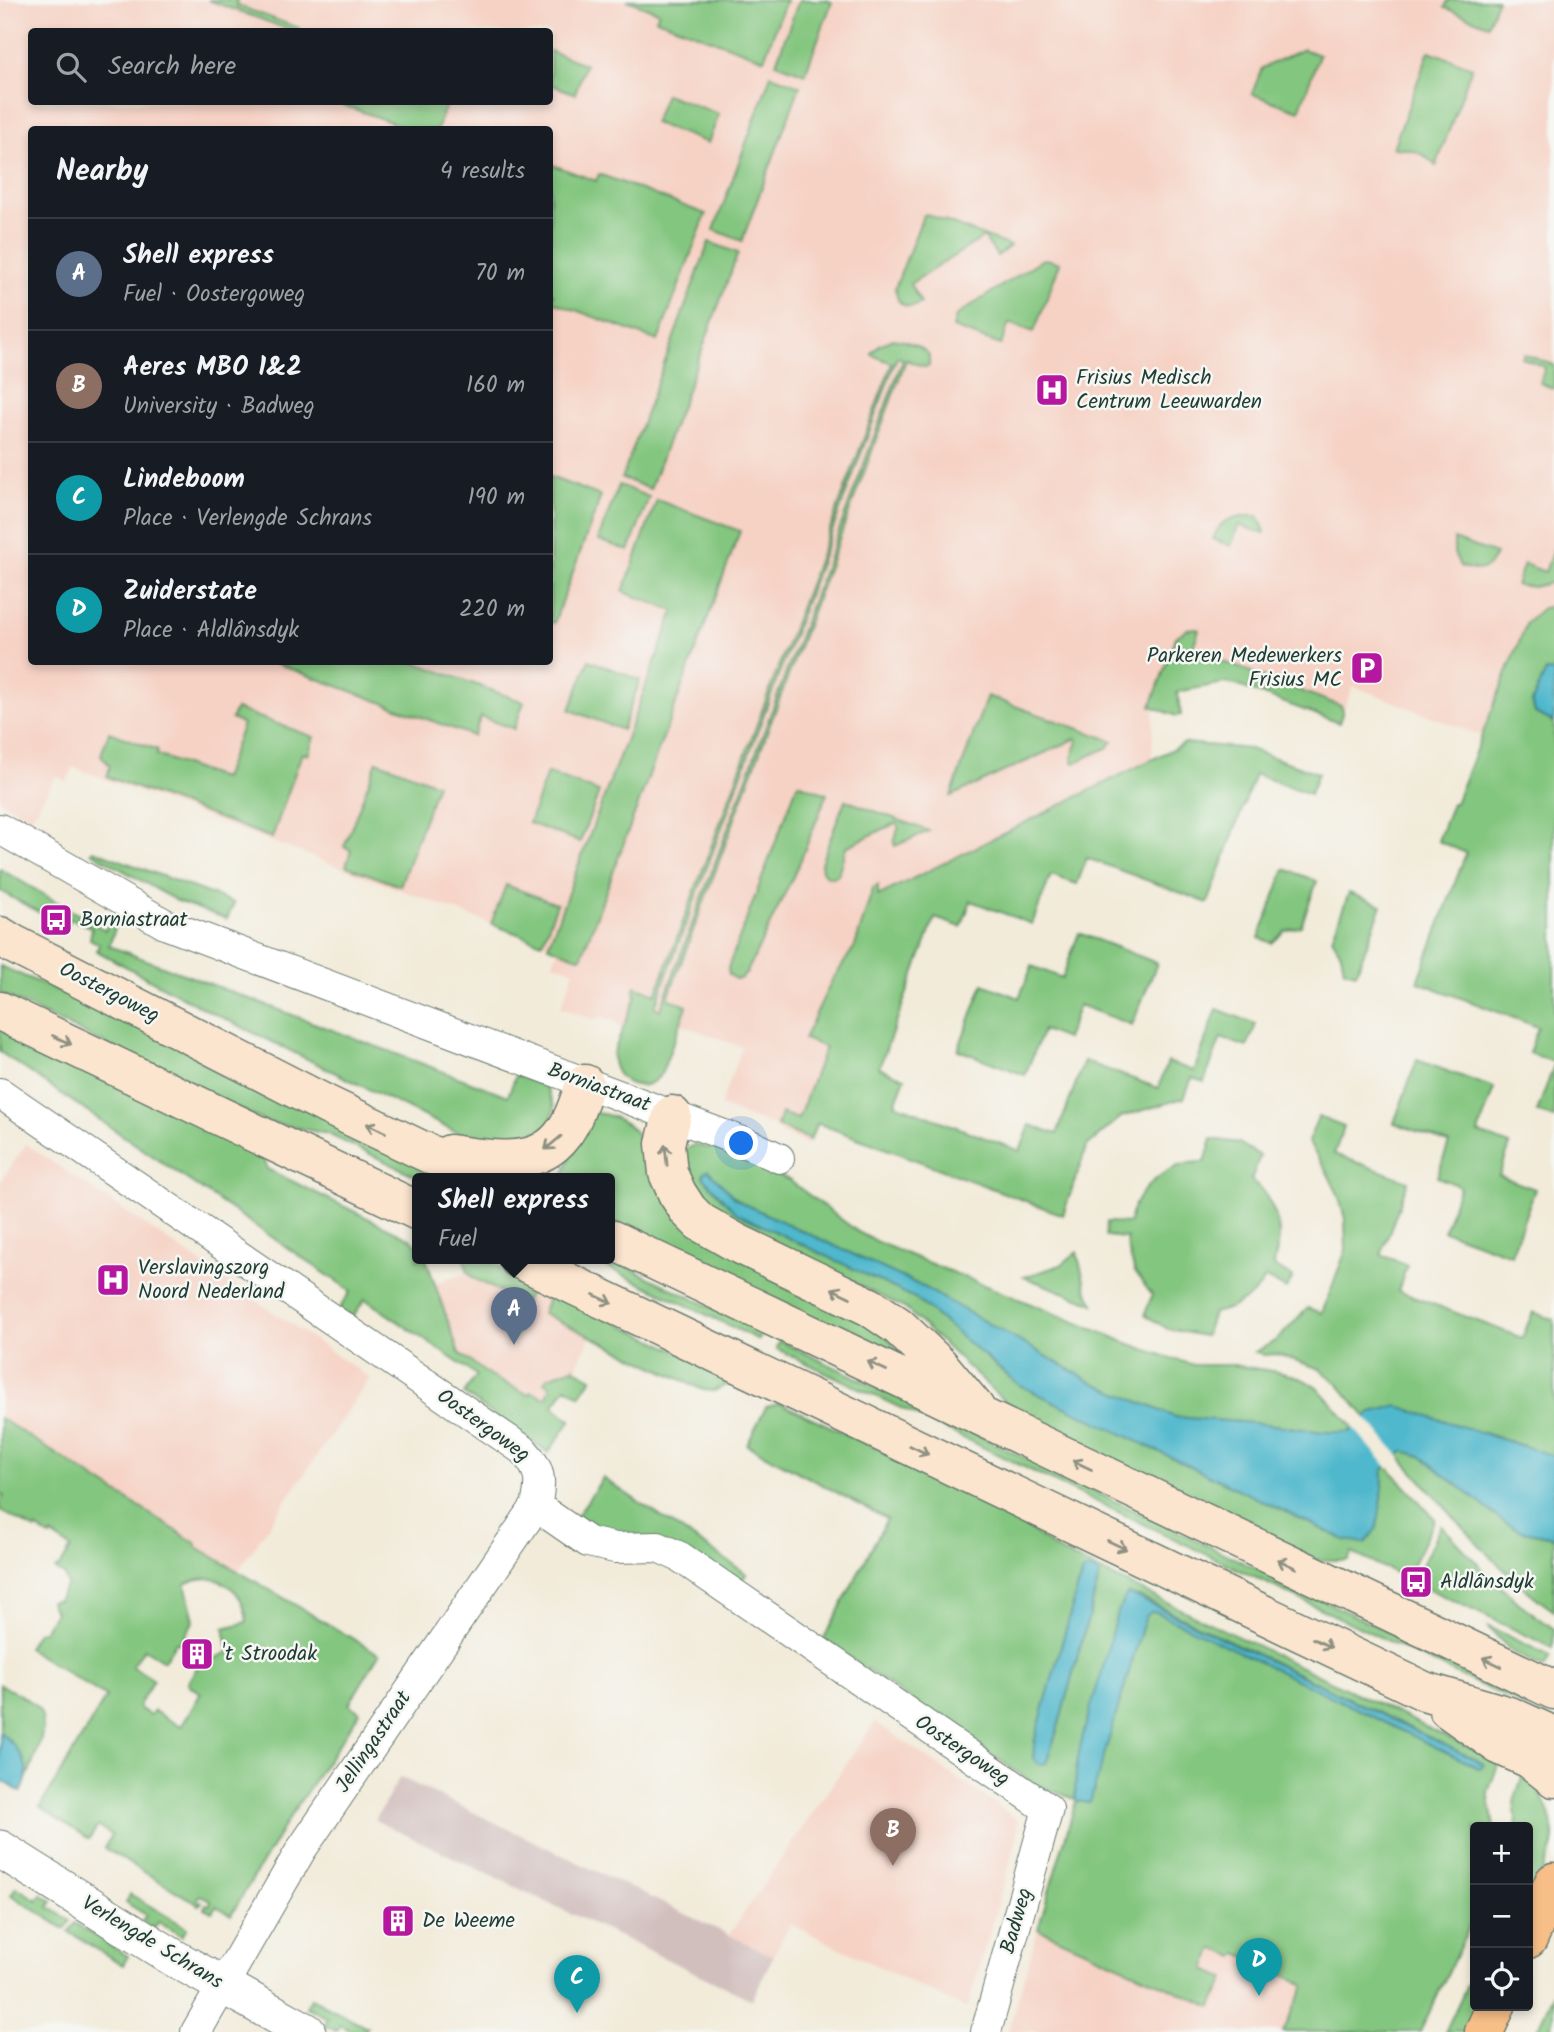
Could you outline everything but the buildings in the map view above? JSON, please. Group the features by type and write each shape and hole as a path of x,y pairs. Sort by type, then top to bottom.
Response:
{"main road":[{"name":"Oostergoweg","path":"0,936 316,1099 469,1173"},
{"path":"0,1011 412,1208"},
{"path":"423,1151 486,1159 517,1160 534,1156 551,1147 563,1134 585,1084"},
{"path":"672,1115 665,1144 668,1173 677,1193 700,1222 735,1242 870,1307 898,1326 939,1364 983,1418"},
{"path":"615,1241 1554,1690"},
{"path":"529,1264 1424,1691 1512,1717 1554,1736"},
{"path":"1424,1691 1499,1745 1530,1759 1554,1778"},
{"path":"1533,1927 1554,1882"},
{"path":"1484,2032 1494,2011"}],"street":[{"name":"Borniastraat","path":"0,829 165,924 779,1158"},
{"name":"Oostergoweg","path":"0,1093 523,1450 534,1462 539,1473 536,1506 588,1542 615,1548 658,1547 680,1557 1048,1809"},
{"name":"Jellingastraat","path":"196,2032 301,1850 536,1506"},
{"name":"Badweg","path":"986,2032 1048,1809"},
{"name":"Verlengde Schrans","path":"0,1849 223,1986 307,2032"}],"shaded area":[{"name":"Frisius Medisch Centrum Leeuwarden","path":"0,0 1554,0 1554,672 1546,671 1535,713 1554,722 1476,748 1482,736 1353,686 1343,712 1176,650 1154,707 1152,759 877,897 837,1072 808,1145 775,1130 776,1127 720,1106 742,1047 680,1024 657,1080 641,1086 622,1079 616,1073 613,1063 613,1054 622,1030 616,1022 603,1017 592,1019 561,1007 574,971 553,963 558,949 73,767 67,782 56,776 31,818 0,800"},
{"name":"Verslavingszorg Noord Nederland","path":"26,1144 370,1378 238,1571 0,1418 0,1183"},
{"path":"468,1272 473,1278 524,1303 530,1290 548,1299 542,1313 591,1336 575,1369 548,1405 488,1376 446,1344 425,1287"},
{"path":"875,1722 1017,1821 1017,1838 967,2009 790,1924 773,1956 729,1935"},
{"path":"400,1777 773,1956 752,2000 375,1820"},
{"path":"1064,1840 1420,2032 1008,2032"}],"green space":[{"path":"208,0 237,0 236,5 299,28 285,28"},
{"path":"627,0 786,0 764,59 656,19 659,12"},
{"path":"799,0 832,2 805,74 776,63"},
{"path":"1448,0 1497,0 1488,25 1445,8"},
{"path":"1303,49 1319,55 1299,111 1252,94 1262,68"},
{"path":"1429,51 1472,67 1436,166 1417,152 1393,148"},
{"path":"553,52 585,64 575,94 553,85"},
{"path":"771,75 800,86 742,241 714,230"},
{"path":"665,94 719,114 708,143 654,123"},
{"path":"343,105 446,105 438,126 402,126"},
{"path":"553,165 596,181 599,174 706,214 658,341 553,302"},
{"path":"926,214 1010,246 997,256 984,237 910,284 921,303 909,307 898,300 895,288"},
{"path":"709,242 738,253 650,489 622,478"},
{"path":"1046,259 1060,263 1034,332 1009,323 1001,345 953,328 956,316"},
{"path":"893,339 913,344 929,355 929,366 906,360 668,998 687,1006 662,1072 648,1084 631,1084 617,1073 613,1054 636,996 635,986 656,994 892,363 872,355 879,345","holes":["897,357 903,359 660,1010 655,1007"]},
{"path":"1524,354 1554,365 1554,389 1540,383 1545,367 1522,358"},
{"path":"553,478 601,496 553,623"},
{"path":"619,485 649,497 629,551 598,540"},
{"path":"657,500 740,531 581,958 548,946 674,611 623,592"},
{"path":"1258,516 1264,534 1239,525 1231,546 1213,539 1219,527 1226,521"},
{"path":"1454,539 1496,554 1486,568 1471,569 1460,566 1454,553"},
{"path":"1554,547 1554,582 1533,587 1516,585 1524,564 1545,572"},
{"path":"1554,606 1554,672 1546,671 1532,702 1535,713 1554,722 1554,1062 1529,1053 1538,1027 1418,982 1466,853 1438,841 1527,622 1543,608"},
{"path":"1187,629 1199,630 1192,650 1341,706 1343,710 1339,723 1224,683 1177,692 1181,715 1176,716 1151,706 1176,637"},
{"path":"589,660 640,680 622,730 570,710"},
{"path":"280,665 422,665 524,702 514,729 481,717 473,736"},
{"path":"987,696 1113,741 1107,748 1074,763 1072,758 1077,738 951,796"},
{"path":"236,709 314,737 308,755 302,753 272,838 107,777 110,766 101,755 109,732 158,750 157,755 223,779 243,724 231,719"},
{"path":"1185,743 1250,749 1318,773 1310,794 1255,774 1208,903 1087,858 1077,884 1051,875 1032,924 971,901 961,927 935,918 879,1068 905,1078 895,1104 1020,1151 1030,1125 1057,1134 1084,1061 1158,1088 1168,1062 1194,1071 1217,1009 1256,1024 1247,1047 1221,1038 1204,1082 1192,1078 1184,1098 1121,1117 1087,1146 1063,1215 817,1123 810,1140 777,1126 781,1113 798,1119 825,1047 804,1039 831,982 855,946 873,888 878,885 878,896"},
{"path":"377,761 437,784 400,886 346,866 351,850 344,847"},
{"path":"547,773 599,792 580,842 529,823"},
{"path":"798,783 827,794 799,864 746,974 735,979 729,974 728,968"},
{"path":"845,800 929,831 895,846 899,825 896,823 846,847 838,875 829,877 822,871 821,863"},
{"path":"93,850 234,903 227,919 177,901 91,852"},
{"path":"0,869 105,930 116,912 120,914 109,946 508,1096 516,1075 546,1087 554,1106 551,1123 534,1137 505,1143 472,1140 197,1005 97,951 99,944 90,939 92,928 70,918 66,927 0,891"},
{"path":"1285,869 1317,881 1301,926 1285,931 1272,943 1259,938"},
{"path":"506,885 557,904 542,943 491,924"},
{"path":"1349,893 1382,905 1356,973 1344,970 1341,953 1332,938"},
{"path":"1079,933 1157,963 1132,1025 1079,1005 1066,1039 1043,1030 1025,1075 958,1050 983,984 1019,998 1032,966 1062,978"},
{"path":"0,966 122,1018 438,1173 412,1174 328,1134 264,1121 0,993"},
{"path":"0,1027 260,1152 267,1169 411,1239 412,1264 428,1264 459,1353 490,1376 529,1395 531,1392 546,1398 551,1387 544,1382 548,1377 575,1367 592,1378 580,1396 566,1387 553,1407 571,1420 548,1453 464,1394 476,1375 365,1299 352,1318 339,1309 351,1291 0,1052"},
{"path":"1417,1060 1494,1088 1478,1133 1510,1145 1499,1176 1535,1189 1511,1255 1444,1231 1460,1186 1437,1177 1449,1143 1394,1123"},
{"path":"1554,1065 1554,1118 1537,1112"},
{"path":"596,1113 610,1116 629,1126 646,1152 653,1176 879,1327 913,1367 615,1224 615,1173 564,1173 584,1118"},
{"path":"1318,1117 1344,1127 1334,1154 1408,1181 1381,1255 1407,1265 1398,1291 1522,1338 1533,1312 1554,1320 1554,1456 1484,1433 1372,1412 1366,1417 1338,1384 1320,1369 1277,1354 1264,1355 1255,1352 1277,1340 1308,1308 1322,1313 1346,1250 1345,1219 1338,1194 1308,1142"},
{"path":"1212,1139 1239,1143 1260,1156 1251,1180 1267,1198 1275,1214 1279,1238 1274,1266 1293,1277 1286,1289 1266,1278 1244,1301 1213,1313 1205,1336 1168,1329 1145,1315 1152,1295 1135,1272 1127,1238 1105,1236 1107,1222 1129,1223 1138,1199 1156,1179 1179,1166 1205,1162"},
{"path":"694,1145 726,1151 789,1180 858,1232 877,1242 1130,1344 1194,1365 1234,1365 1278,1372 1298,1377 1316,1386 1354,1428 1349,1432 1323,1432 1266,1424 1175,1417 1094,1383 921,1286 744,1204 704,1173 703,1177 723,1200 766,1227 915,1298 1019,1385 1345,1540 1365,1543 1382,1498 1383,1470 1387,1466 1435,1519 1406,1578 1352,1553 1348,1560 1315,1560 1035,1425 1002,1399 906,1309 711,1210 682,1165 684,1151"},
{"path":"1077,1252 1086,1289 1094,1304 1024,1277 1061,1265"},
{"path":"615,1261 763,1332 759,1340 600,1264 615,1264"},
{"path":"466,1264 495,1264 725,1374 729,1380 728,1384 714,1391 703,1390 542,1313 548,1299 531,1291 524,1304 473,1278"},
{"path":"780,1341 1529,1699 1526,1706 777,1349"},
{"path":"780,1403 992,1502 1057,1550 1499,1762 1488,1792 1493,1822 1470,1822 1470,1926 1420,2032 1283,2032 1305,1985 1238,1953 1235,1957 1214,1948 1205,1969 1225,1979 1212,2007 1038,1929 1076,1801 1089,1803 1141,1631 1146,1616 1151,1612 1156,1612 1482,1767 1482,1763 1138,1596 1115,1623 1077,1766 1075,1799 1036,1785 823,1640 887,1519 747,1445 766,1407","holes":["1082,1572 1100,1575 1046,1763 1033,1758 1035,1739"]},
{"path":"0,1418 197,1544 197,1547 379,1654 349,1704 360,1712 287,1821 231,1915 216,1906 212,1912 204,1908 206,1904 210,1905 211,1901 200,1895 197,1899 202,1902 199,1905 104,1848 112,1835 98,1826 89,1839 40,1807 106,1697 27,1648 37,1632 44,1631 55,1612 50,1601 58,1600 67,1585 64,1575 55,1570 71,1548 0,1510 0,1502 4,1496 0,1493","holes":["207,1578 216,1580 236,1592 246,1613 247,1622 224,1628 229,1652 216,1658 202,1659 188,1682 201,1693 181,1727 154,1711 150,1715 139,1708 154,1680 132,1666 144,1649 164,1661 176,1642 180,1644 194,1620 185,1584"]},
{"path":"1404,1451 1421,1456 1500,1519 1519,1530 1554,1537 1554,1611 1511,1576 1472,1538 1399,1456"},
{"path":"603,1478 747,1574 736,1580 603,1535 575,1519"},
{"path":"1441,1525 1490,1577 1554,1629 1553,1648 1414,1582"},
{"path":"1487,1626 1550,1656 1544,1668 1512,1652"},
{"path":"0,1684 30,1701 42,1715 40,1742 27,1777 18,1752 0,1732"},
{"path":"1523,1774 1542,1797 1552,1824 1553,1845 1533,1890 1533,1822 1516,1822 1514,1802"},
{"path":"16,1887 37,1900 41,1894 52,1901 49,1907 70,1921 65,1929 11,1895"},
{"path":"130,1894 187,1928 182,1936 158,1922 154,1929 142,1921 146,1915 125,1902"},
{"path":"75,1923 95,1936 99,1930 111,1937 107,1944 128,1956 123,1965 69,1932"},
{"path":"1470,1979 1470,2011 1473,2011 1466,2032 1445,2032"},
{"path":"1554,1993 1554,2018 1548,2032 1536,2032"},
{"path":"311,1998 367,2027 364,2032 354,2032 340,2025 336,2031 324,2025 328,2018 306,2007"}],"water":[{"path":"1546,671 1554,672 1554,722 1535,713 1532,702"},
{"path":"708,1170 744,1204 921,1286 1094,1383 1175,1417 1266,1424 1323,1432 1349,1432 1372,1412 1398,1406 1554,1456 1554,1537 1519,1530 1500,1519 1421,1456 1404,1451 1383,1470 1377,1528 1365,1543 1345,1540 1019,1385 915,1298 736,1213 703,1177"},
{"path":"1089,1569 1100,1574 1057,1731 1046,1763 1041,1765 1034,1757 1035,1739 1082,1572"},
{"path":"1128,1593 1484,1765 1479,1768 1156,1612 1151,1612 1146,1616 1141,1631 1090,1803 1076,1801 1079,1750 1116,1618"},
{"path":"0,1732 19,1752 26,1767 27,1774 21,1792 0,1779"}],"pier":[{"path":"1363,1415 1401,1458 1389,1469 1352,1426"}],"place":[{"name":"Frisius Medisch Centrum Leeuwarden","path":"1052,390"},
{"name":"Parkeren Medewerkers Frisius MC","path":"1367,668"},
{"name":"Borniastraat","path":"56,920"},
{"name":"Verslavingszorg Noord Nederland","path":"113,1280"},
{"name":"Shell express","path":"514,1345"},
{"name":"Aldlânsdyk","path":"1416,1582"},
{"name":"'t Stroodak","path":"197,1654"},
{"name":"Aeres MBO 1&2","path":"893,1866"},
{"name":"De Weeme","path":"398,1921"},
{"name":"Zuiderstate","path":"1259,1996"},
{"name":"Lindeboom","path":"577,2013"}]}
